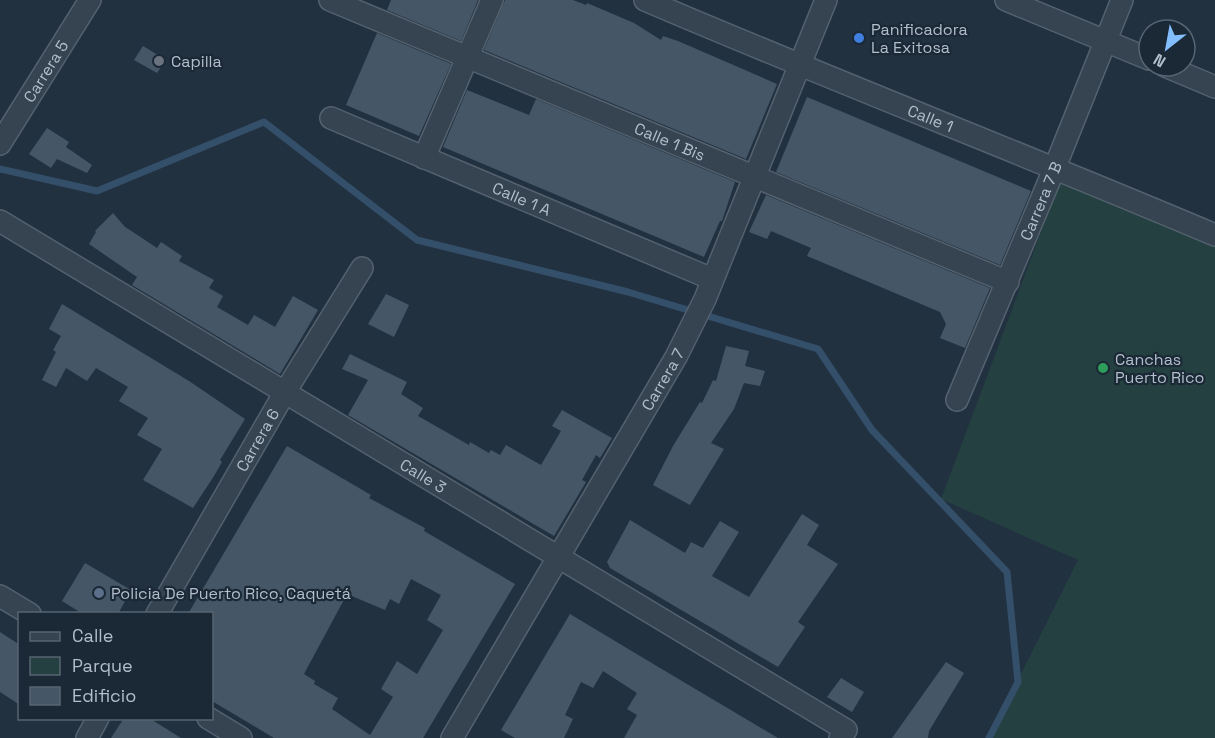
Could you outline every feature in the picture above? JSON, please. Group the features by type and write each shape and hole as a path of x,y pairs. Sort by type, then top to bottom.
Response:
{"street":[{"name":"Carrera 5","path":"1,143 90,0"},
{"name":"Calle 1 Bis","path":"330,0 1008,282"},
{"path":"424,158 469,58 492,0"},
{"name":"Calle 1","path":"645,0 799,66 1055,167 1215,235"},
{"name":"Carrera 7","path":"452,738 676,357 709,289 826,0"},
{"path":"1006,0 1137,54"},
{"name":"Carrera 7 B","path":"957,400 1008,282 1122,0"},
{"path":"1194,78 1215,87"},
{"name":"Calle 1 A","path":"331,118 424,158 709,289"},
{"name":"Calle 3","path":"0,221 558,556 843,734"},
{"name":"Carrera 6","path":"158,612 285,392 362,268"},
{"path":"0,596 27,612"},
{"path":"87,738 97,720"},
{"path":"211,720 241,738"}],"green space":[{"name":"Canchas Puerto Rico","path":"1062,176 1215,238 1215,738 989,738 1078,560 941,499"}],"building":[{"path":"391,0 478,0 461,41 387,10"},
{"path":"505,0 573,0 586,5 587,3 634,23 661,40 663,36 678,41 777,84 746,159 484,50"},
{"path":"377,33 451,64 419,136 346,105"},
{"path":"143,46 166,60 157,73 134,60"},
{"path":"467,90 529,115 536,99 735,182 722,221 704,257 443,147"},
{"path":"807,97 1031,191 1000,265 776,172"},
{"path":"47,128 69,142 66,147 92,165 87,173 57,159 51,168 29,154"},
{"path":"766,195 990,288 965,348 940,338 946,324 940,312 807,256 811,248 771,231 767,239 749,232"},
{"path":"113,213 125,227 157,248 161,242 182,256 179,261 214,280 209,288 223,296 217,307 248,325 254,315 275,327 293,296 318,310 280,374 132,285 137,277 89,244 95,231"},
{"path":"386,294 409,305 394,337 368,324"},
{"path":"62,304 189,381 245,419 220,460 222,462 214,476 193,508 143,480 162,449 137,435 148,418 119,401 128,387 96,368 87,381 66,368 56,387 42,380 61,336 49,329"},
{"path":"726,346 749,351 745,366 765,371 760,386 744,383 734,409 711,443 724,449 690,505 653,485 673,446 700,402 702,403 713,380 716,381"},
{"path":"350,354 407,382 401,394 423,408 418,416 469,445 470,442 489,453 491,450 500,455 506,445 541,465 561,431 552,426 562,410 612,438 600,458 596,455 582,480 586,482 554,536 348,415 368,380 342,369"},
{"path":"287,446 371,495 369,498 425,528 424,531 515,584 423,738 274,738 213,702 213,612 189,612","holes":["411,579 441,595 427,620 443,630 417,674 397,661 381,689 393,697 370,735 332,709 338,698 314,684 315,681 304,674 347,594 385,610 390,599 399,604"]},
{"path":"802,514 819,525 807,545 838,564 798,622 805,627 778,667 610,568 607,562 630,520 685,553 691,542 703,548 720,521 739,532 712,576 749,597"},
{"path":"85,563 131,590 119,612 80,612 62,601"},
{"path":"570,614 778,738 624,738 637,715 627,709 637,693 603,671 593,688 581,682 565,715 573,719 564,738 515,738 501,730"},
{"path":"0,632 18,644 18,704 0,692"},
{"path":"946,662 964,673 929,731 928,738 892,738"},
{"path":"841,678 864,692 852,712 827,697"},
{"path":"123,720 152,720 181,738 111,738"}],"waterway":[{"path":"0,169 97,191 264,122 417,240 628,292 818,349 872,430 1007,572 1018,682 989,738"}],"place":[{"name":"Panificadora La Exitosa","path":"859,38"},
{"name":"Capilla","path":"159,61"},
{"name":"Canchas Puerto Rico","path":"1103,368"},
{"name":"Policia De Puerto Rico, Caquetá","path":"99,593"}]}
